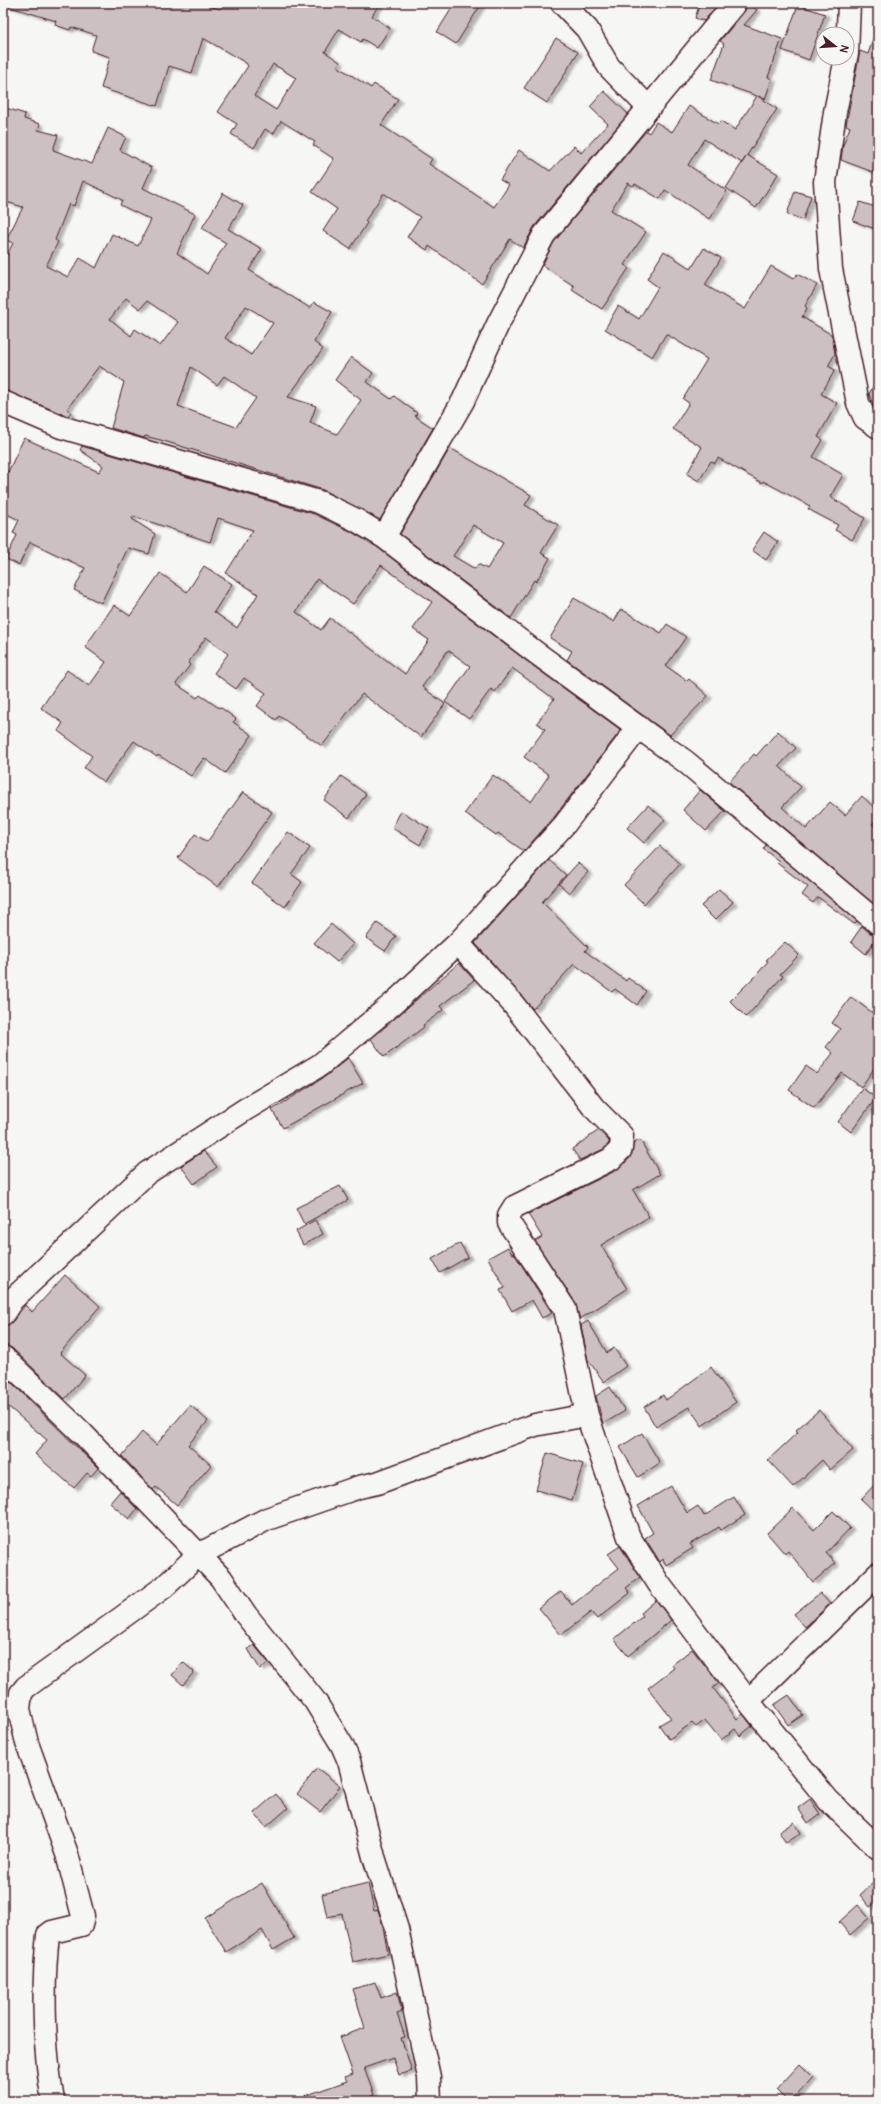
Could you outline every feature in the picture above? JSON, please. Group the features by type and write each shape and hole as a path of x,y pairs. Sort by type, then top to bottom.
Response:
{"street":[{"path":"562,3 587,29 610,67 648,107"},
{"path":"384,537 463,401 498,324 544,235 735,3"},
{"path":"848,26 849,3"},
{"path":"844,66 834,112 824,182 831,269 858,403 865,418 878,427"},
{"path":"3,402 61,427 319,502 356,520 384,537 535,652 686,762 878,923"},
{"path":"3,1314 12,1300 147,1173 246,1109 320,1065 396,1001 458,944 565,824 639,727"},
{"path":"458,944 513,1004 594,1108 622,1136 621,1149 611,1159 514,1207 508,1215 510,1222 565,1310 587,1415 629,1537 659,1584 748,1701 828,1800 878,1848"},
{"path":"3,1357 80,1431 198,1556 221,1578 246,1615 315,1701 347,1756 374,1857 397,1929 429,2077 430,2101"},
{"path":"53,2101 48,2074 46,2027 45,1988 48,1935 52,1932 80,1925 83,1916 68,1854 27,1742 19,1709 21,1693 26,1687 164,1587 198,1556 267,1519 368,1485 535,1425 587,1415"},
{"path":"748,1701 878,1574"}],"building":[{"path":"7,3 199,3 220,9 224,3 380,3 372,16 390,28 377,48 363,39 361,42 339,29 325,52 340,62 337,66 371,88 374,84 398,99 381,125 432,159 429,164 494,207 509,185 500,180 519,150 550,171 574,146 581,153 608,124 590,107 604,91 628,114 534,227 523,248 510,239 482,284 429,246 427,250 407,237 420,217 385,194 383,194 365,221 367,223 350,249 323,231 337,209 312,192 334,159 313,145 315,142 281,121 273,134 265,129 254,148 231,134 237,124 218,112 248,66 246,63 203,38 192,73 169,66 157,106 101,88 110,57 91,51 96,35 71,27 70,30 55,25 56,21 7,6","holes":["273,64 296,78 276,110 254,96"]},
{"path":"455,3 482,3 456,44 437,32"},
{"path":"700,3 719,3 704,21 695,18"},
{"path":"747,3 757,10 744,25 782,39 768,77 772,79 765,99 758,96 777,109 742,163 704,139 688,165 727,191 709,219 665,190 660,199 635,184 633,186 628,183 611,210 646,232 624,265 629,268 602,309 572,290 574,286 542,265 554,242 646,131 649,133 656,122 672,132 689,106 718,124 721,121 735,130 757,96 711,80 724,44 720,41 745,11"},
{"path":"798,5 825,14 821,26 815,26 815,43 809,60 782,50"},
{"path":"876,30 878,31 878,174 841,160 843,145 850,127 846,125 860,51 868,54"},
{"path":"556,38 578,52 547,103 524,88"},
{"path":"6,108 25,114 24,119 40,124 38,130 58,135 53,150 92,164 108,128 126,137 120,150 152,168 143,188 195,214 177,253 207,274 226,243 202,228 223,193 243,205 228,229 262,249 249,270 310,308 314,302 332,312 314,342 323,349 288,397 316,406 310,423 337,434 361,400 335,380 351,357 373,373 367,382 391,399 394,396 417,413 415,416 433,428 380,520 323,490 164,441 145,436 144,438 111,428 124,382 99,366 67,409 71,412 68,416 3,390 3,263 13,243 6,240 23,207 3,201 3,118","holes":["83,181 122,200 120,205 151,220 138,246 112,234 96,268 80,258 68,277 46,266 58,242 55,240 69,204 74,206","126,298 140,309 147,301 178,322 160,346 135,329 131,336 110,319","246,306 273,323 251,355 225,338","191,367 217,385 224,376 256,398 236,427 178,406"]},
{"path":"747,155 778,174 756,208 726,188"},
{"path":"795,191 811,196 803,220 787,214"},
{"path":"860,202 878,208 878,230 853,221"},
{"path":"704,248 721,258 705,285 745,309 771,266 793,279 797,274 817,285 805,306 807,308 802,317 832,335 835,354 828,366 835,370 821,394 837,403 818,437 823,440 813,457 843,475 830,497 865,518 852,540 835,530 838,525 808,509 810,506 763,481 762,483 718,458 715,463 711,461 699,481 687,474 702,447 673,429 689,403 683,399 707,359 666,334 652,357 605,329 618,306 639,319 658,287 647,279 664,251 691,269"},
{"path":"878,377 878,412 875,410 869,394"},
{"path":"24,438 99,472 103,466 80,450 82,446 314,514 350,531 377,547 528,662 621,730 555,816 524,851 498,833 496,835 465,813 493,775 531,802 549,775 524,757 545,729 537,723 554,699 512,668 495,692 491,689 469,719 445,702 470,666 448,650 422,687 445,704 421,737 362,694 322,746 279,716 276,720 257,706 266,693 244,678 236,689 214,673 228,654 206,637 188,663 190,665 176,684 197,698 200,695 219,708 220,707 236,719 233,722 252,735 225,773 204,758 191,776 158,755 157,757 134,741 104,782 84,768 92,756 58,731 63,723 41,708 67,670 89,686 106,662 85,647 114,605 130,616 160,573 187,592 204,566 232,584 214,612 237,628 258,594 226,573 253,530 218,518 210,542 133,516 132,519 155,534 149,554 128,548 101,603 74,590 85,568 30,542 19,565 6,559 17,535 13,533 19,520 3,512 3,470 8,472","holes":["381,565 432,602 413,629 429,640 405,674 330,618 321,630 296,612 317,579 353,604"]},
{"path":"450,448 531,495 525,505 558,525 541,553 550,558 536,582 534,580 511,618 400,534","holes":["473,525 503,543 487,569 478,564 475,569 453,556"]},
{"path":"764,532 778,542 766,560 752,550"},
{"path":"574,598 614,622 621,609 661,633 667,624 686,637 666,666 687,681 689,679 708,696 670,735 567,660 572,651 550,638"},
{"path":"778,731 796,748 779,766 801,787 782,807 806,829 830,802 845,815 862,796 878,811 878,818 872,824 878,829 878,898 873,903 729,782 754,754 756,756"},
{"path":"341,776 366,794 349,818 324,800"},
{"path":"700,790 725,811 706,831 683,810"},
{"path":"243,792 272,812 218,887 178,858 195,834 207,842"},
{"path":"648,805 665,820 644,843 627,828"},
{"path":"401,811 429,828 420,845 392,828"},
{"path":"288,832 310,848 291,874 302,882 285,907 252,883"},
{"path":"766,845 857,921 854,924 818,897 813,903 802,895 808,887 777,863 779,861 763,849"},
{"path":"660,846 680,864 644,904 624,885"},
{"path":"549,860 566,875 542,902 588,947 585,951 626,981 628,978 646,991 637,1005 615,989 612,992 574,964 533,1009 475,943"},
{"path":"578,863 588,872 569,893 559,884"},
{"path":"719,889 733,902 715,920 701,906"},
{"path":"377,923 396,936 385,951 366,938"},
{"path":"331,924 353,944 337,962 314,943"},
{"path":"862,926 870,933 878,935 866,954 851,942"},
{"path":"785,942 799,955 780,974 783,976 746,1017 730,1001 760,971 768,961 766,960"},
{"path":"459,963 474,980 440,1006 443,1010 423,1025 424,1027 384,1057 371,1039"},
{"path":"851,997 878,1017 878,1063 861,1087 842,1073 814,1108 789,1090 806,1066 817,1074 833,1053 826,1047 840,1029 832,1023"},
{"path":"348,1058 363,1083 283,1128 272,1110 326,1076"},
{"path":"862,1088 876,1098 851,1132 838,1122"},
{"path":"599,1130 609,1141 609,1143 604,1149 580,1160 572,1149"},
{"path":"640,1140 660,1174 633,1190 649,1217 601,1245 627,1289 580,1319 575,1302 535,1241 542,1237 528,1214 617,1170 630,1158 634,1143"},
{"path":"204,1151 217,1167 194,1184 181,1166"},
{"path":"340,1186 348,1200 304,1224 296,1208"},
{"path":"315,1220 323,1234 303,1245 296,1231"},
{"path":"460,1243 468,1257 440,1273 432,1259"},
{"path":"508,1247 512,1254 514,1253 552,1313 542,1318 532,1300 512,1311 500,1290 505,1288 488,1258"},
{"path":"65,1275 100,1306 60,1353 85,1375 65,1399 12,1348 3,1345 3,1326 13,1321 25,1305 32,1312"},
{"path":"588,1321 607,1353 614,1348 626,1366 604,1382 588,1360 581,1325"},
{"path":"711,1367 736,1402 702,1426 689,1407 656,1427 644,1407 663,1395 666,1400"},
{"path":"3,1374 98,1468 91,1476 87,1473 74,1488 35,1454 47,1440 3,1402"},
{"path":"610,1387 625,1411 603,1424 596,1396"},
{"path":"190,1405 208,1421 188,1445 211,1465 177,1505 156,1487 153,1490 122,1456 142,1432 156,1445"},
{"path":"819,1410 853,1450 830,1470 822,1460 793,1487 768,1460 798,1432 796,1430"},
{"path":"642,1433 660,1463 638,1477 620,1447"},
{"path":"547,1453 583,1464 572,1500 536,1490"},
{"path":"878,1481 878,1515 861,1499"},
{"path":"671,1486 687,1513 698,1506 704,1516 734,1497 745,1515 721,1530 719,1527 690,1544 693,1548 666,1565 663,1559 660,1562 645,1538 653,1533 638,1506"},
{"path":"120,1491 137,1509 129,1519 110,1503"},
{"path":"793,1508 814,1530 833,1511 850,1528 826,1553 835,1563 813,1582 788,1551 785,1554 767,1533"},
{"path":"620,1546 640,1577 626,1588 630,1593 597,1619 591,1612 561,1635 539,1608 561,1591 572,1605 619,1568 608,1554"},
{"path":"820,1593 830,1604 805,1627 794,1614"},
{"path":"656,1600 671,1620 628,1656 614,1639 643,1616 641,1613"},
{"path":"254,1645 269,1663 260,1669 248,1649"},
{"path":"692,1649 719,1683 713,1688 737,1719 743,1714 752,1726 740,1736 735,1729 721,1740 705,1720 696,1727 692,1723 669,1739 659,1725 671,1718 648,1688 674,1668 672,1665"},
{"path":"183,1662 194,1672 183,1685 172,1675"},
{"path":"789,1695 803,1715 788,1725 774,1705"},
{"path":"317,1768 340,1786 320,1812 297,1794"},
{"path":"276,1794 288,1808 266,1827 254,1813"},
{"path":"810,1799 820,1814 808,1823 798,1808"},
{"path":"794,1822 801,1833 786,1843 779,1832"},
{"path":"878,1878 878,1900 870,1907 860,1895"},
{"path":"262,1883 294,1938 273,1950 262,1930 226,1952 205,1918"},
{"path":"368,1883 374,1911 378,1910 382,1922 388,1954 353,1962 342,1914 327,1917 322,1894"},
{"path":"858,1905 869,1918 850,1935 839,1922"},
{"path":"375,1982 381,1998 397,1992 402,2012 397,2014 405,2037 401,2038 412,2071 399,2075 393,2058 364,2068 374,2095 371,2096 373,2101 297,2101 296,2099 347,2081 345,2077 353,2074 340,2037 365,2028 353,1989"},
{"path":"800,2064 813,2077 792,2101 787,2101 776,2090"}]}
